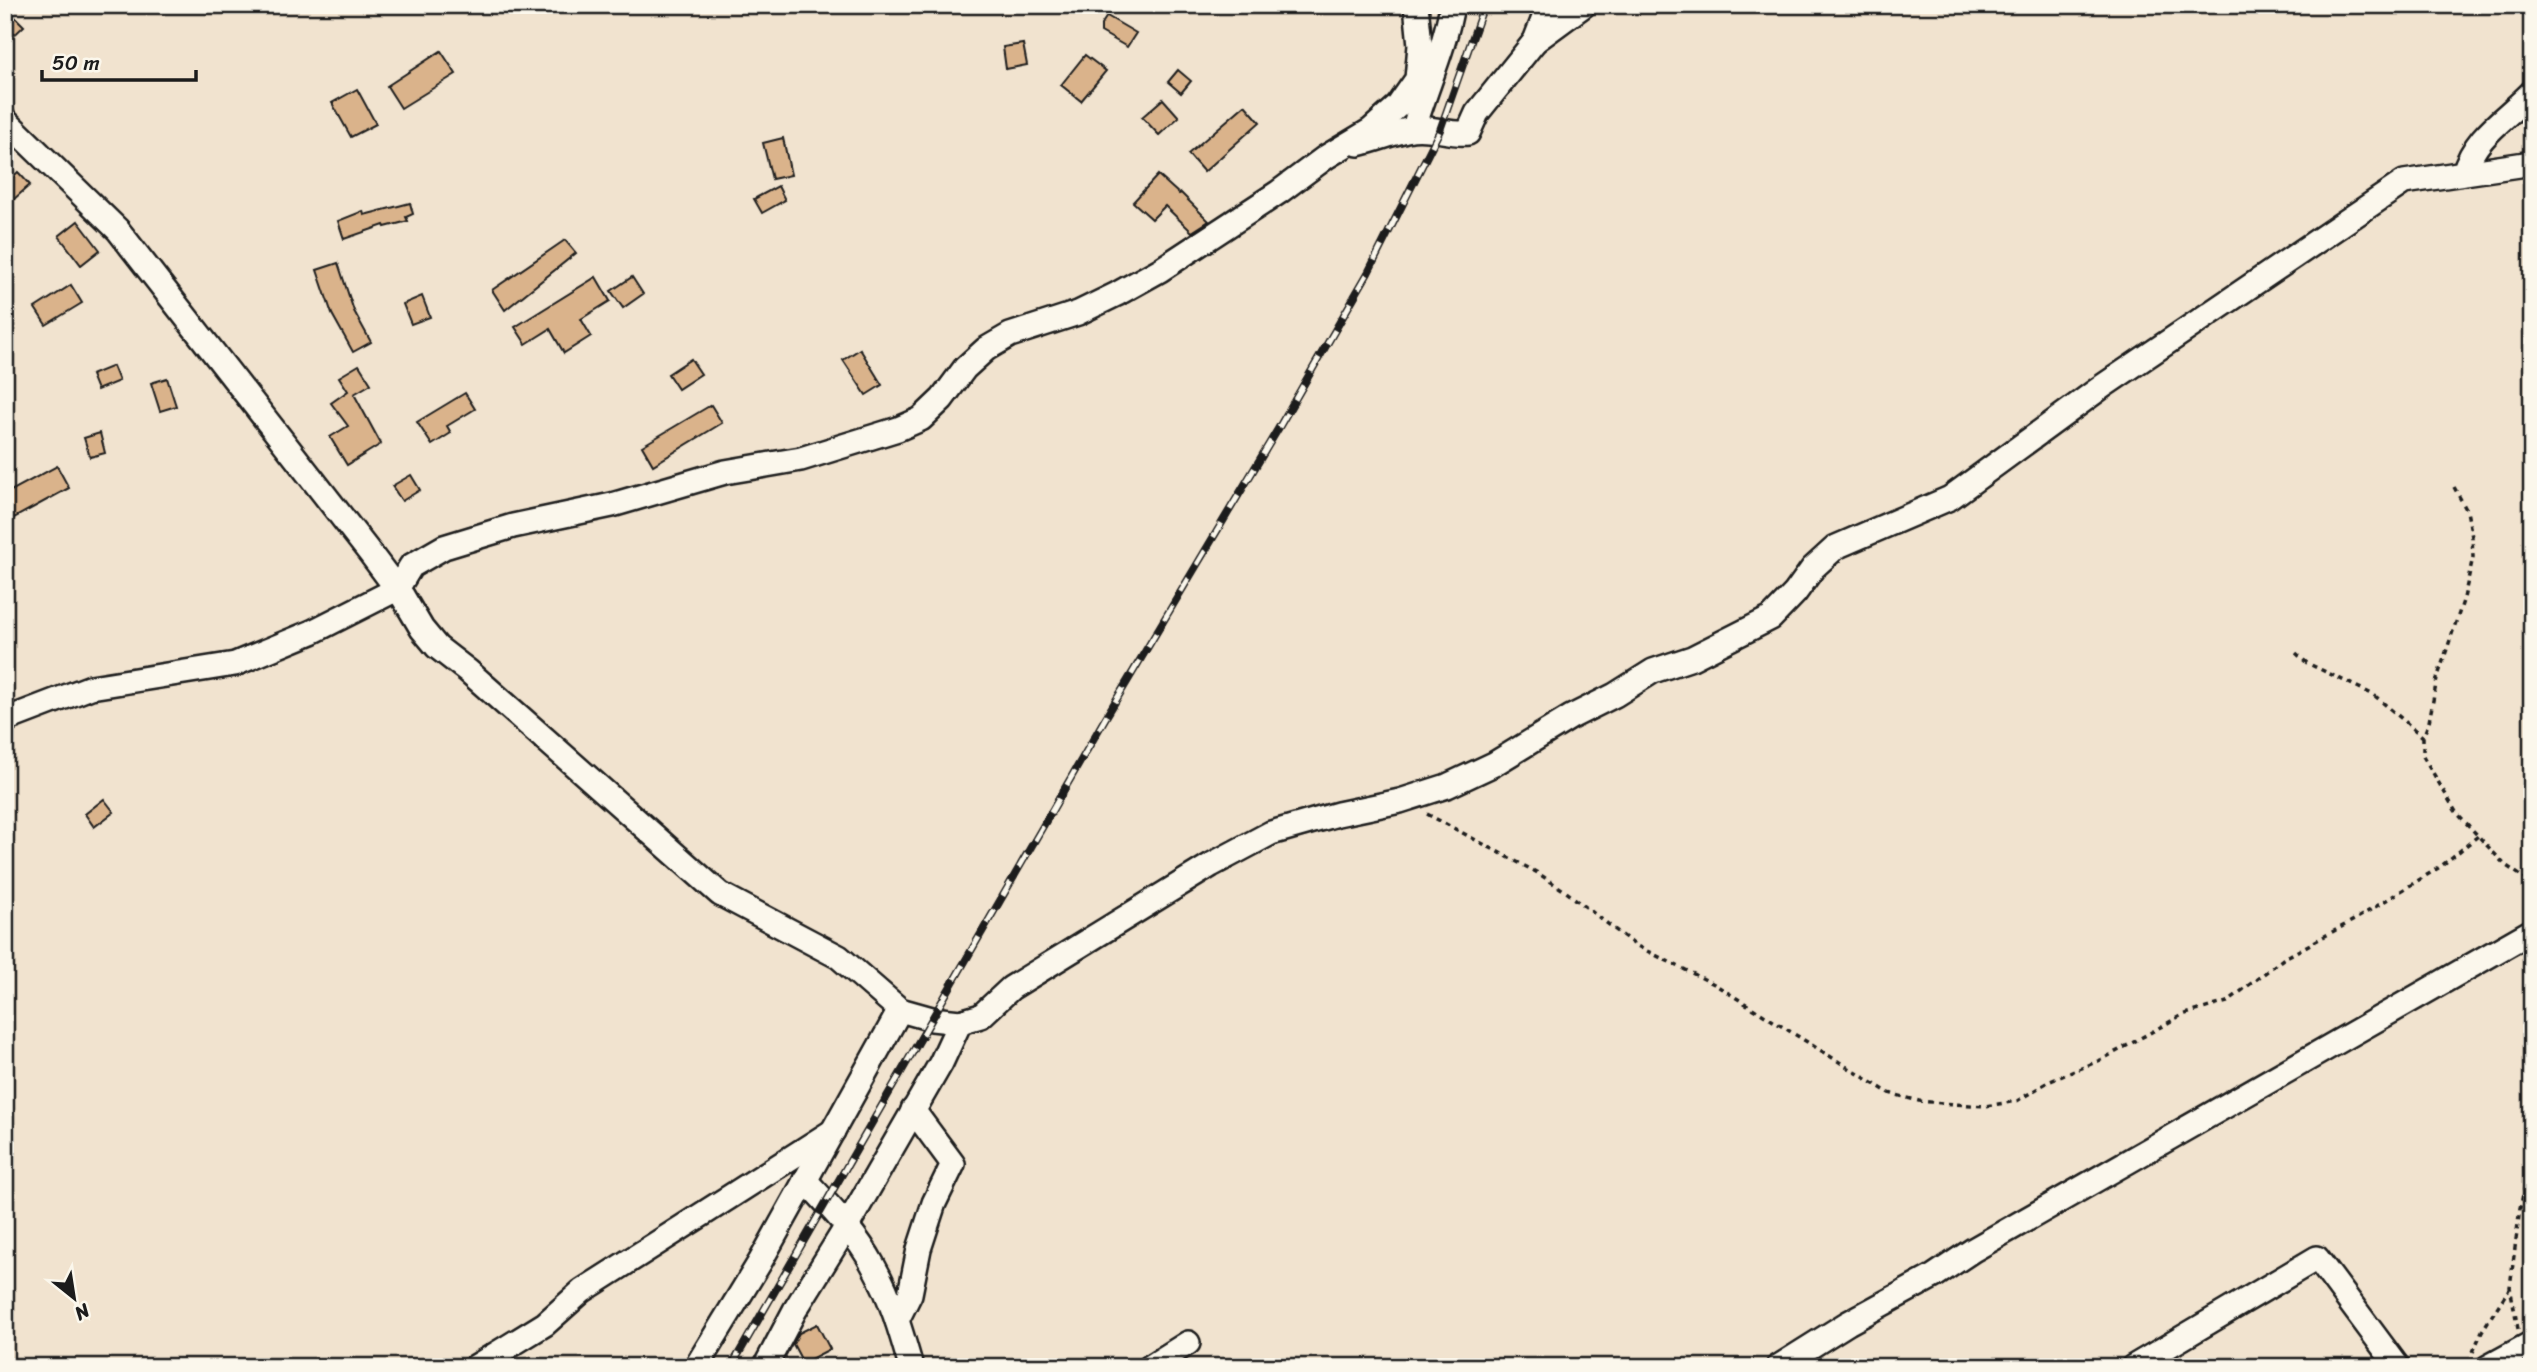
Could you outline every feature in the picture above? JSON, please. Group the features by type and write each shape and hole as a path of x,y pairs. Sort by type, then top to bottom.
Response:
{"street":[{"path":"5,720 91,687 235,664 312,632 397,589 411,566 444,547 513,526 612,505 725,472 801,459 898,429 921,419 942,399 965,368 986,349 1010,335 1078,313 1160,270 1371,130 1398,106 1417,79 1420,45 1416,5"},
{"path":"1415,128 1449,26 1452,5"},
{"path":"1535,41 1549,5"},
{"path":"1344,146 1415,128 1453,134 1468,133 1477,113 1535,41 1584,5"},
{"path":"2464,173 2469,156 2480,139 2532,92"},
{"path":"5,120 118,230 397,589 422,629 437,647 468,671 720,894 839,957 900,1010 932,1019 960,1022 981,1016 1011,988 1211,864 1271,833 1338,814 1400,801 1447,786 1494,764 1571,716 1615,695 1653,671 1692,658 1771,618 1795,593 1813,568 1836,547 1950,498 2103,386 2404,181 2532,163"},
{"path":"1778,1367 2108,1172 2206,1119 2409,999 2532,931"},
{"path":"696,1367 760,1262 900,1010"},
{"path":"765,1367 794,1310 847,1226 942,1063 960,1022"},
{"path":"897,1320 910,1294 919,1249 934,1203 953,1164 913,1110"},
{"path":"475,1367 545,1324 582,1291 834,1131"},
{"path":"805,1180 847,1226 873,1263 892,1303 911,1367"},
{"path":"2133,1367 2317,1258 2398,1367"},
{"path":"1150,1367 1188,1343"},
{"path":"2478,1364 2528,1344"}],"path":[{"path":"2454,487 2466,511 2473,557 2464,598 2437,679 2429,722 2423,737 2423,756 2456,812 2505,864 2532,883"},
{"path":"2296,653 2307,663 2374,695 2423,737"},
{"path":"1400,801 1536,872 1635,945 1714,984 1889,1093 1919,1101 1986,1106 2017,1101 2048,1082 2103,1059 2182,1015 2227,1002 2283,959 2354,920 2440,867 2478,836"},
{"path":"2532,952 2529,960 2532,971"},
{"path":"2528,1344 2519,1335 2510,1287 2520,1208 2532,1155"},
{"path":"2478,1364 2482,1331 2510,1287"}],"building":[{"path":"5,7 24,26 5,44"},
{"path":"1107,16 1136,33 1127,47 1101,32 1101,25"},
{"path":"1023,44 1027,65 1006,69 1003,47"},
{"path":"441,51 456,74 401,108 387,86"},
{"path":"1085,55 1106,71 1081,101 1061,85"},
{"path":"1178,70 1191,81 1181,93 1168,82"},
{"path":"357,89 376,124 351,137 332,103"},
{"path":"1163,99 1179,117 1159,135 1142,117"},
{"path":"1245,105 1260,122 1204,172 1188,154"},
{"path":"783,138 791,175 772,179 763,143"},
{"path":"18,172 30,185 5,207 5,184"},
{"path":"1158,175 1209,221 1192,232 1165,206 1152,219 1133,202"},
{"path":"778,186 785,200 762,213 754,199"},
{"path":"410,203 413,214 406,217 408,221 385,227 384,225 344,239 338,221 363,211 364,215"},
{"path":"78,221 100,250 81,265 59,236"},
{"path":"565,240 576,253 505,310 492,290"},
{"path":"338,263 354,311 371,342 353,352 332,314 317,270"},
{"path":"596,277 610,301 581,319 591,336 564,353 550,329 526,344 515,327"},
{"path":"632,277 643,294 623,308 611,291"},
{"path":"71,285 82,303 46,325 35,308"},
{"path":"422,296 430,317 411,324 403,304"},
{"path":"860,349 882,385 866,395 843,360"},
{"path":"691,359 701,374 678,389 668,374"},
{"path":"359,365 371,384 354,394 381,444 347,465 330,437 348,426 331,403 348,391 339,377"},
{"path":"113,366 119,381 97,390 91,375"},
{"path":"167,378 176,406 160,411 151,383"},
{"path":"465,393 475,409 447,426 451,433 432,445 417,422"},
{"path":"711,405 722,423 653,465 642,446"},
{"path":"100,433 105,453 90,457 84,438"},
{"path":"57,466 69,488 14,518 5,501 5,494"},
{"path":"411,475 420,490 402,501 392,486"},
{"path":"104,799 114,812 94,827 85,814"},
{"path":"817,1324 830,1349 803,1363 793,1344 799,1333"}],"railway":[{"path":"731,1367 1106,717 1368,273 1440,130 1484,5"}]}
